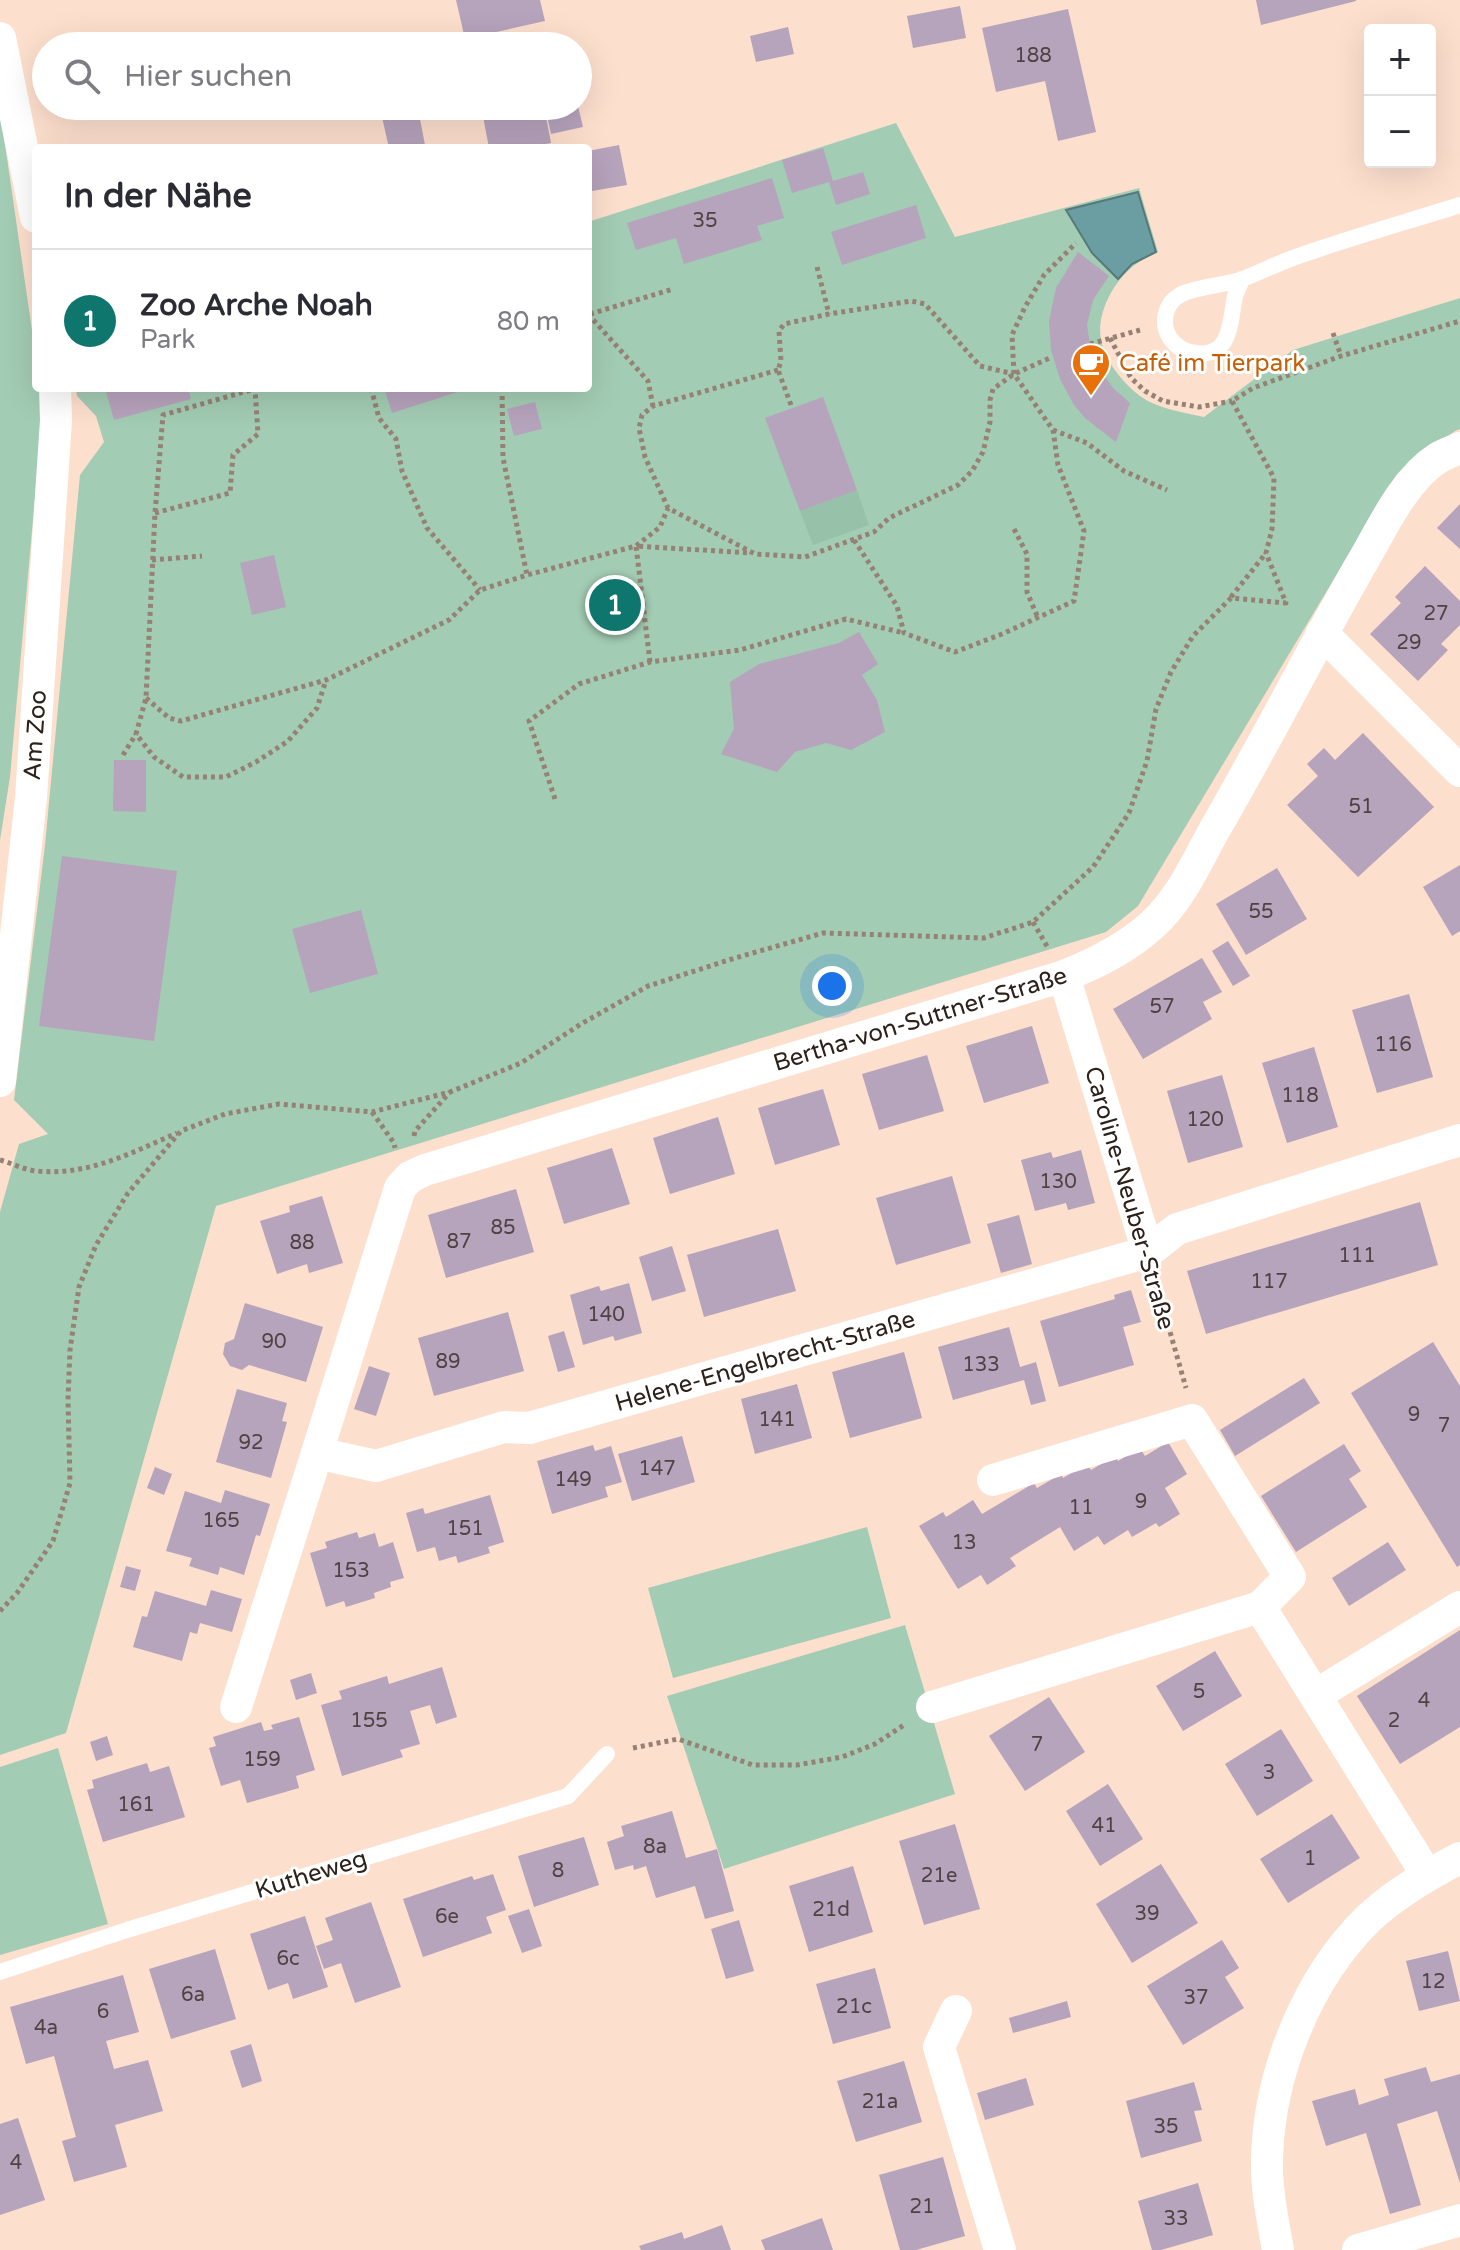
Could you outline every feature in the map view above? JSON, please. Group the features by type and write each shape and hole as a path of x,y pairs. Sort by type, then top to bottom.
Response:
{"street":[{"path":"0,38 32,197"},
{"name":"Am Zoo","path":"0,1081 31,798 56,420 55,392"},
{"name":"Bertha-von-Suttner-Straße","path":"317,1453 400,1188 410,1177 1064,976 1101,961 1154,923 1172,903 1241,784 1322,633 1392,512 1413,480 1437,459 1460,448"},
{"path":"1322,633 1460,771"},
{"name":"Caroline-Neuber-Straße","path":"1064,976 1148,1252"},
{"name":"Helene-Engelbrecht-Straße","path":"317,1453 376,1466 504,1427 529,1428 1148,1252 1177,1229 1460,1140"},
{"path":"932,1707 1260,1607 1290,1577 1192,1420 993,1480"},
{"path":"236,1707 317,1453"},
{"path":"1260,1607 1427,1875"},
{"path":"1316,1695 1460,1607"},
{"path":"1278,2250 1267,2162 1270,2112 1285,2055 1309,2001 1340,1950 1369,1918 1427,1875 1460,1858"},
{"path":"956,2011 939,2047 1000,2250"},
{"path":"1358,2250 1460,2220"}],"lane":[{"path":"1242,279 1235,295 1229,334 1221,346 1199,354 1186,352 1176,345 1168,335 1165,324 1170,304 1180,295 1242,279 1288,260 1460,205"},
{"name":"Kutheweg","path":"0,1972 127,1930 568,1796 607,1754"}],"path":[{"path":"555,799 529,721 579,684 650,662 740,650 846,619 904,633 955,652 1074,601 1084,531 1058,465 1053,430 1014,374 1012,335 1044,275 1076,243"},
{"path":"817,267 829,314"},
{"path":"592,313 673,289"},
{"path":"791,405 778,370 781,361 779,331 784,324 911,301 925,304 980,366 1014,374"},
{"path":"592,317 648,381 653,406"},
{"path":"1110,338 1131,378 1145,391 1163,401 1199,407 1232,401 1253,388 1341,356 1460,321"},
{"path":"1090,344 1165,324"},
{"path":"1333,333 1341,356"},
{"path":"146,698 169,718 181,721 326,680 449,620 480,590 636,546 805,557 854,540 874,532 889,518 958,485 972,471 983,452 993,389 1014,374 1052,357"},
{"path":"755,554 668,508 645,457 639,428 642,415 653,406 778,370"},
{"path":"123,755 136,734 146,698 163,415 243,392"},
{"path":"155,513 230,493 233,455 258,434 257,392"},
{"path":"372,392 379,418 396,439 402,471 427,528 480,590"},
{"path":"502,392 503,458 527,575"},
{"path":"0,1160 34,1171 74,1171 122,1157 225,1114 279,1104 372,1112 450,1092 521,1063 648,986 735,958 823,933 984,938 1033,922 1093,867 1129,813 1147,761 1156,709 1171,672 1193,636 1231,598 1266,553 1272,529 1274,478 1232,401"},
{"path":"1053,430 1087,443 1124,471 1167,490"},
{"path":"636,546 660,527 668,508"},
{"path":"1014,529 1027,554 1027,592 1038,618"},
{"path":"854,540 897,606 904,633"},
{"path":"636,546 650,662"},
{"path":"1231,598 1286,603 1266,553"},
{"path":"152,560 202,556"},
{"path":"136,734 154,757 183,777 226,777 288,741 317,708 326,680"},
{"path":"0,1611 17,1593 53,1541 70,1483 70,1350 79,1287 96,1245 128,1193 181,1131"},
{"name":"Caroline-Neuber-Straße","path":"1148,1252 1192,1420"},
{"path":"607,1754 678,1739 753,1765 797,1765 842,1757 875,1744 932,1707"}],"green space":[{"path":"0,110 32,330 32,392 41,392 43,408 10,777 0,840"},
{"path":"896,123 955,237 1139,188 1158,252 1138,262 1114,288 1104,308 1100,330 1110,363 1128,385 1154,404 1204,417 1293,350 1460,298 1460,429 1397,474 1138,906 1106,932 216,1206 66,1733 0,1755 0,1212 19,1144 48,1134 14,1100 45,845 80,475 104,442 96,416 76,392 592,392 592,221"},
{"path":"857,490 869,525 813,545 800,511"},
{"path":"867,1527 891,1618 673,1678 648,1588"},
{"path":"905,1625 955,1794 724,1869 667,1696"},
{"path":"58,1748 108,1924 0,1955 0,1767"}],"water":[{"path":"1138,192 1156,252 1132,264 1118,279 1092,253 1066,210"}],"building":[{"path":"456,0 540,0 545,21 496,32 463,32"},
{"path":"1256,0 1356,0 1356,1 1261,25"},
{"path":"960,6 966,38 913,48 907,16"},
{"path":"1068,9 1096,132 1058,141 1045,81 996,92 982,28"},
{"path":"788,27 794,54 756,62 750,36"},
{"path":"383,120 420,120 425,144 388,144"},
{"path":"484,120 547,120 551,143 488,144"},
{"path":"548,120 581,120 583,127 551,134"},
{"path":"619,145 627,185 592,191 592,150"},
{"path":"823,148 833,181 863,172 870,194 836,205 829,182 792,193 782,160"},
{"path":"772,178 784,218 757,226 762,240 684,264 676,238 636,250 627,223"},
{"path":"916,205 926,238 842,265 831,232"},
{"path":"1078,252 1109,276 1093,300 1087,325 1090,344 1101,371 1113,388 1130,403 1116,442 1085,418 1074,405 1060,379 1051,350 1049,321 1056,288"},
{"path":"106,392 189,392 191,399 114,420"},
{"path":"385,392 458,392 392,413"},
{"path":"823,397 857,490 800,511 765,418"},
{"path":"535,402 542,429 514,436 507,409"},
{"path":"1460,504 1460,549 1437,528"},
{"path":"274,555 286,607 252,615 240,563"},
{"path":"1425,566 1460,601 1460,625 1441,644 1448,650 1418,681 1370,634 1401,603 1395,597"},
{"path":"859,632 878,664 862,675 877,700 885,732 851,750 826,743 795,752 777,772 721,754 734,729 730,682 759,664 839,643"},
{"path":"1363,733 1434,807 1358,877 1287,805 1318,776 1307,764 1324,748 1335,760"},
{"path":"114,760 146,760 146,812 113,811"},
{"path":"62,856 177,871 154,1041 39,1026"},
{"path":"1460,865 1460,931 1452,936 1423,887"},
{"path":"1277,868 1307,919 1246,955 1216,904"},
{"path":"361,910 378,974 310,993 292,929"},
{"path":"1228,941 1250,976 1233,986 1212,951"},
{"path":"1202,958 1222,992 1203,1002 1212,1019 1143,1059 1113,1009"},
{"path":"1409,994 1433,1077 1377,1093 1352,1010"},
{"path":"1032,1026 1049,1083 984,1103 966,1046"},
{"path":"1314,1047 1338,1127 1287,1143 1262,1063"},
{"path":"927,1055 944,1111 879,1130 862,1074"},
{"path":"1222,1075 1243,1147 1188,1163 1167,1091"},
{"path":"823,1089 840,1145 775,1165 758,1108"},
{"path":"718,1117 735,1174 670,1194 653,1138"},
{"path":"612,1148 630,1204 564,1224 547,1168"},
{"path":"1081,1150 1095,1203 1068,1210 1066,1203 1035,1211 1021,1160 1051,1152 1053,1158"},
{"path":"952,1176 971,1243 896,1265 876,1198"},
{"path":"516,1189 534,1252 446,1278 428,1215"},
{"path":"322,1196 343,1263 309,1273 307,1264 277,1274 260,1221 290,1212 289,1206"},
{"path":"1420,1202 1438,1265 1206,1334 1187,1271"},
{"path":"1019,1215 1032,1264 1001,1273 987,1224"},
{"path":"778,1229 796,1291 704,1317 687,1255"},
{"path":"672,1246 686,1291 652,1301 639,1257"},
{"path":"629,1283 642,1333 615,1341 613,1336 583,1345 570,1295 599,1286 601,1291"},
{"path":"1131,1290 1141,1322 1123,1327 1134,1365 1059,1387 1040,1321 1115,1299 1114,1295"},
{"path":"245,1303 323,1327 306,1382 249,1365 242,1370 230,1366 223,1354 225,1343 234,1339"},
{"path":"508,1312 524,1371 434,1396 418,1338"},
{"path":"1009,1327 1020,1367 1036,1362 1046,1401 1031,1405 1024,1380 953,1400 938,1347"},
{"path":"564,1331 575,1367 558,1372 548,1336"},
{"path":"1433,1342 1460,1386 1460,1565 1457,1567 1351,1393"},
{"path":"904,1352 922,1418 850,1438 832,1372"},
{"path":"369,1366 390,1373 376,1416 354,1409"},
{"path":"1304,1378 1320,1403 1235,1456 1220,1430"},
{"path":"797,1384 812,1438 755,1454 741,1399"},
{"path":"237,1389 287,1403 282,1421 287,1422 271,1478 216,1462"},
{"path":"682,1436 695,1482 632,1501 618,1454"},
{"path":"1168,1442 1187,1474 1165,1488 1180,1514 1159,1527 1156,1523 1132,1537 1128,1530 1104,1545 1098,1536 1074,1551 1060,1527 1010,1558 1016,1566 987,1585 981,1575 958,1589 919,1526 943,1512 946,1517 973,1500 982,1514 1034,1483 1037,1488 1061,1474 1063,1478 1087,1464 1091,1470 1115,1456 1118,1461 1140,1448 1145,1456"},
{"path":"1344,1444 1361,1471 1349,1479 1367,1507 1296,1552 1261,1496"},
{"path":"593,1445 595,1451 611,1446 622,1482 605,1487 608,1497 552,1514 537,1461"},
{"path":"155,1467 172,1474 164,1495 147,1488"},
{"path":"225,1490 270,1504 260,1536 256,1535 244,1575 220,1567 218,1575 189,1566 192,1558 166,1551 185,1491 221,1503"},
{"path":"490,1495 504,1542 488,1547 490,1553 458,1563 456,1556 439,1561 435,1547 417,1552 406,1513 423,1508 425,1514"},
{"path":"357,1532 359,1538 375,1533 379,1547 393,1542 404,1578 390,1582 391,1587 374,1593 375,1598 346,1607 344,1601 326,1607 310,1553 327,1548 325,1542"},
{"path":"1388,1542 1406,1570 1349,1606 1332,1578"},
{"path":"126,1566 141,1570 135,1591 120,1587"},
{"path":"211,1590 242,1599 232,1632 200,1623 197,1634 190,1632 182,1661 133,1647 142,1616 147,1617 155,1591 206,1606"},
{"path":"1460,1630 1460,1727 1400,1764 1357,1696"},
{"path":"1215,1651 1242,1696 1183,1731 1156,1686"},
{"path":"442,1667 457,1717 436,1724 430,1705 410,1711 420,1744 400,1750 403,1757 342,1776 321,1705 342,1699 339,1691 387,1676 389,1684"},
{"path":"311,1673 317,1693 296,1700 290,1680"},
{"path":"1049,1697 1085,1752 1025,1791 989,1736"},
{"path":"299,1717 315,1770 296,1776 299,1788 247,1803 240,1780 221,1786 209,1748 216,1746 213,1737 261,1722 264,1731 273,1729 271,1725"},
{"path":"1281,1729 1313,1781 1257,1816 1225,1764"},
{"path":"107,1736 113,1755 96,1761 90,1742"},
{"path":"147,1763 150,1772 169,1766 185,1817 103,1842 87,1790 94,1788 92,1780"},
{"path":"1108,1784 1143,1839 1100,1866 1066,1811"},
{"path":"672,1811 686,1858 717,1849 734,1911 705,1919 695,1886 656,1898 646,1866 634,1870 633,1865 615,1870 607,1842 624,1836 621,1826"},
{"path":"1332,1814 1360,1858 1288,1903 1260,1859"},
{"path":"955,1824 980,1909 924,1925 899,1841"},
{"path":"584,1837 599,1885 534,1907 518,1856"},
{"path":"1161,1864 1198,1923 1132,1963 1096,1904"},
{"path":"853,1866 873,1932 809,1952 789,1886"},
{"path":"493,1874 506,1910 486,1917 492,1933 423,1957 403,1899 472,1876 474,1880"},
{"path":"371,1902 401,1987 355,2003 341,1963 324,1969 316,1946 333,1940 325,1918"},
{"path":"529,1909 542,1946 522,1953 508,1916"},
{"path":"305,1916 328,1987 293,1999 288,1983 268,1990 250,1934"},
{"path":"739,1920 754,1971 726,1979 711,1929"},
{"path":"1222,1940 1239,1968 1225,1977 1244,2008 1183,2045 1147,1986"},
{"path":"215,1949 236,2019 171,2039 149,1969"},
{"path":"1448,1951 1460,2001 1419,2011 1406,1961"},
{"path":"875,1968 891,2028 833,2044 816,1984"},
{"path":"123,1975 139,2032 106,2041 114,2069 148,2060 163,2111 115,2125 127,2167 74,2182 62,2141 76,2137 54,2056 26,2064 10,2007"},
{"path":"1067,2001 1071,2017 1013,2033 1009,2018"},
{"path":"251,2044 262,2081 242,2088 230,2051"},
{"path":"904,2061 922,2122 856,2142 837,2081"},
{"path":"1426,2067 1431,2082 1460,2074 1460,2183 1437,2111 1397,2124 1421,2205 1390,2214 1366,2133 1326,2146 1312,2101 1355,2089 1359,2105 1389,2095 1384,2079"},
{"path":"1026,2078 1034,2105 985,2120 977,2093"},
{"path":"1194,2082 1202,2110 1194,2111 1202,2141 1141,2158 1126,2101"},
{"path":"18,2118 45,2200 0,2215 0,2124"},
{"path":"943,2157 965,2236 916,2250 900,2250 879,2175"},
{"path":"1198,2183 1213,2235 1152,2250 1138,2201"},
{"path":"822,2218 833,2250 765,2250 761,2240"},
{"path":"722,2225 731,2250 641,2250 639,2246 682,2232 684,2239"}],"place":[{"name":"Café im Tierpark","path":"1091,397"},
{"name":"Zoo Arche Noah","path":"615,605"}]}
